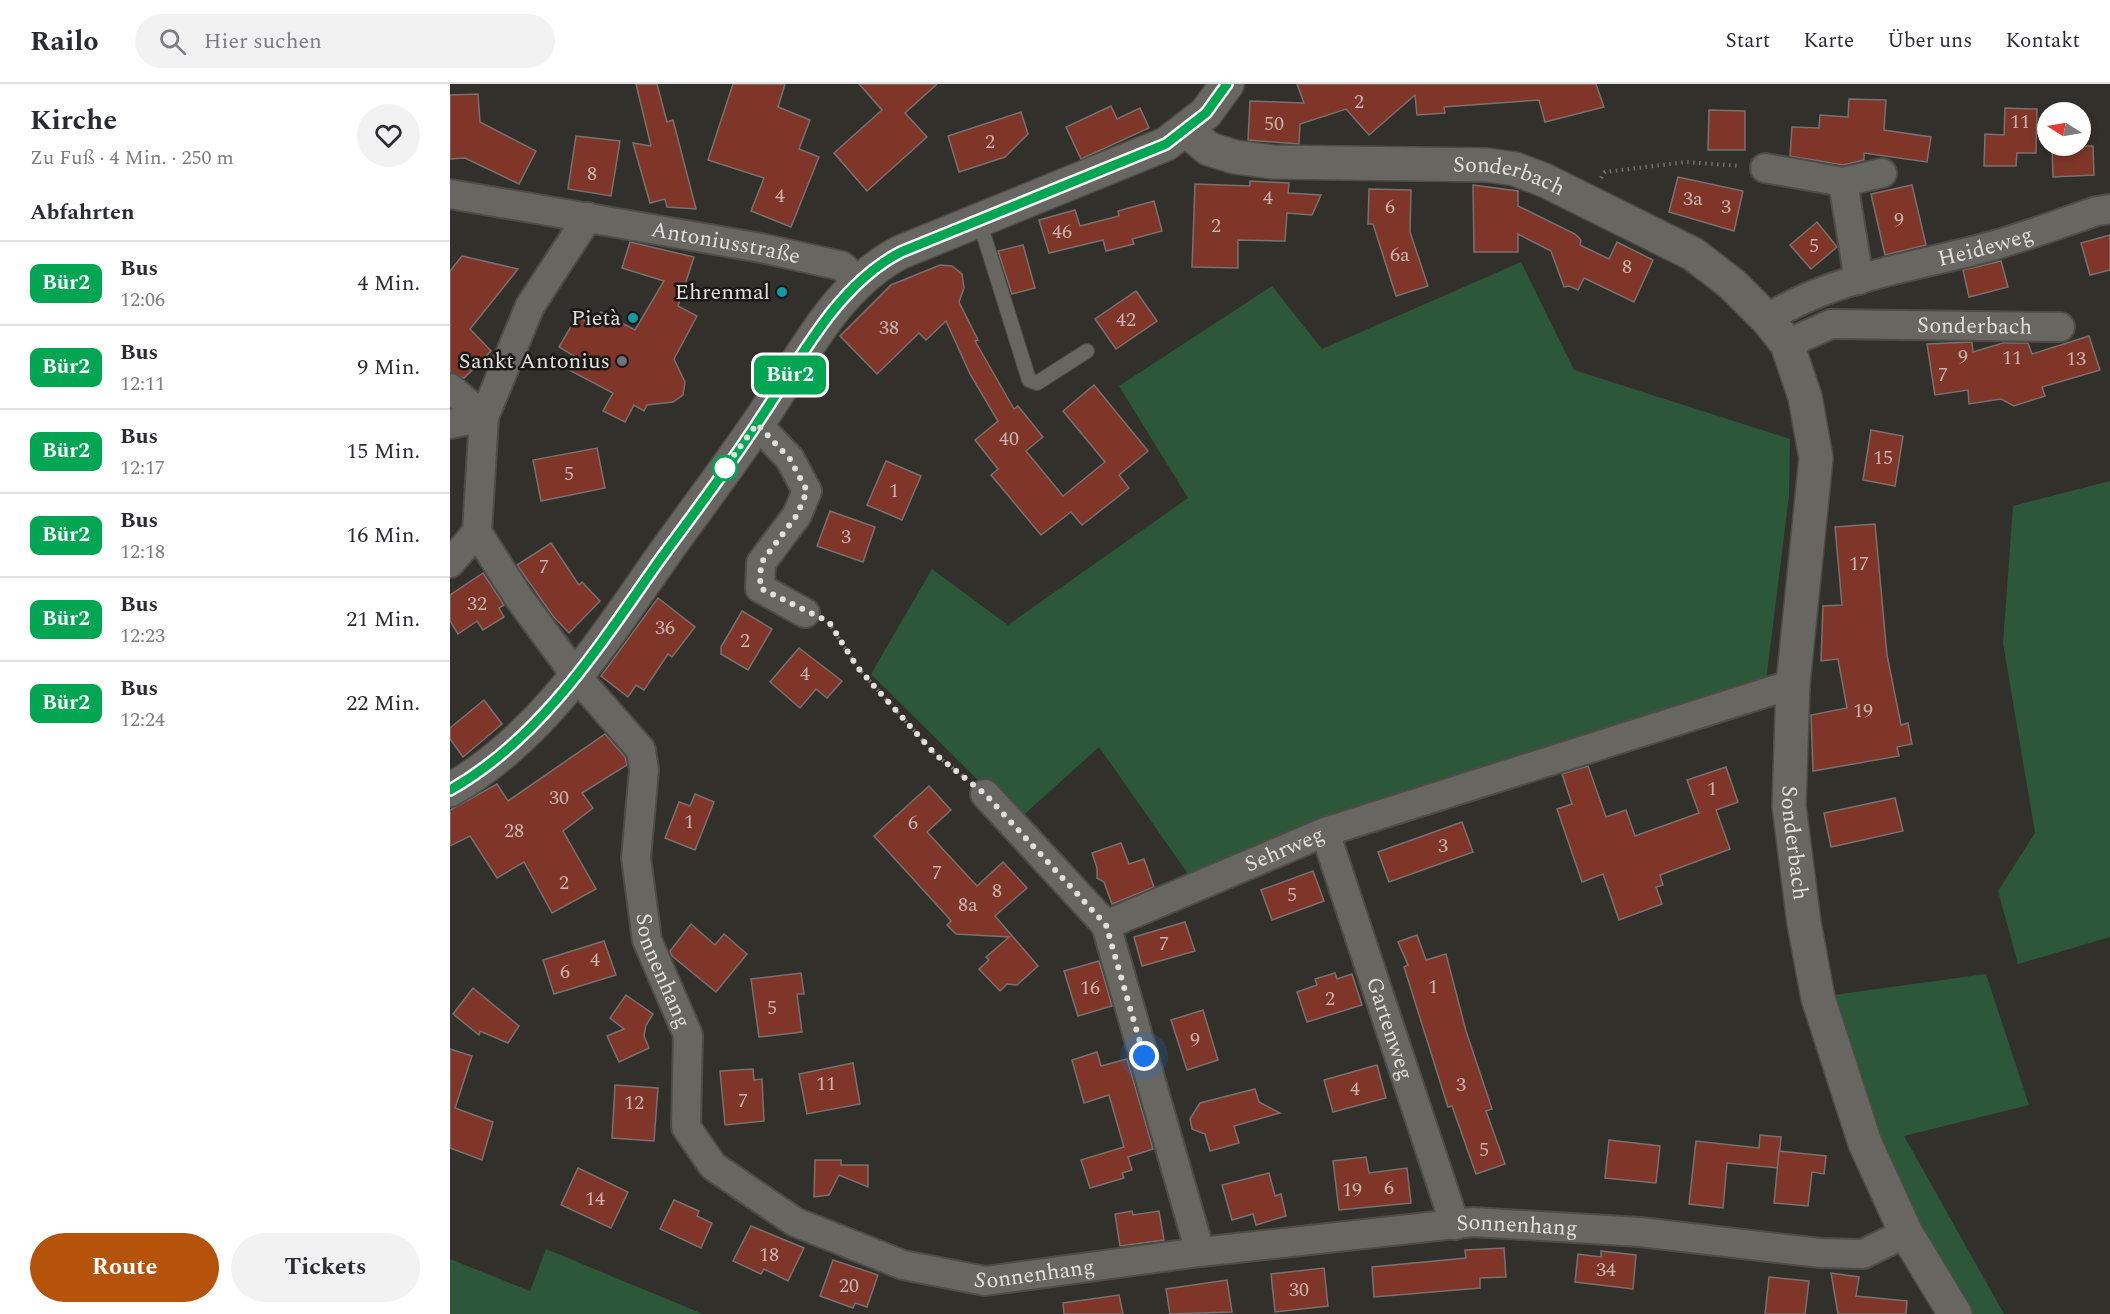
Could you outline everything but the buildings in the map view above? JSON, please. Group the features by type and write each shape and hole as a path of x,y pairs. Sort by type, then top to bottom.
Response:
{"street":[{"path":"450,790 502,755 577,677 757,424 820,329 857,281 880,263 901,252 1166,144 1206,113 1227,84"},
{"name":"Sonderbach","path":"1186,130 1209,149 1235,157 1272,162 1486,165 1515,169 1586,200 1693,254 1732,284 1777,332 1805,397 1816,458 1793,684 1790,806 1803,923 1818,998 1865,1143 1906,1233 1955,1314"},
{"path":"1765,168 1843,182 1881,173"},
{"path":"1843,182 1859,280"},
{"name":"Antoniusstraße","path":"450,194 588,217 842,266 857,281"},
{"name":"Heideweg","path":"1777,332 1788,305 1859,280 1991,247 2097,211 2110,210"},
{"path":"577,677 519,598 477,532 484,417 530,306 588,217"},
{"name":"Sonderbach","path":"1777,332 1831,324 2060,327"},
{"path":"450,388 484,417"},
{"path":"450,424 484,417"},
{"path":"757,424 790,459 807,491 797,515 761,563 760,588 805,613"},
{"path":"450,563 477,532"},
{"name":"Sonnenhang","path":"577,677 641,750 644,770 636,858 647,940 688,1035 686,1127 713,1166 795,1222 903,1265 985,1281 1200,1252 1473,1222 1640,1232 1820,1253 1863,1254 1906,1233"},
{"name":"Sehrweg","path":"1106,925 1325,832 1793,684"},
{"path":"985,794 1106,925 1200,1252"},
{"name":"Gartenweg","path":"1325,832 1455,1225"}],"lane":[{"path":"979,220 1029,380 1037,383 1088,351"}],"path":[{"path":"1586,200 1605,172 1686,162 1765,168"},
{"path":"805,613 829,622 858,668 935,754 985,794"}],"green space":[{"path":"1521,262 1574,370 1790,439 1789,496 1766,681 1193,881 1099,747 1018,820 871,674 932,569 1008,625 1188,498 1119,386 1272,286 1322,349"},
{"path":"2110,481 2110,937 2018,964 1998,891 2035,833 2003,643 2013,506"},
{"path":"1986,974 2029,1105 1904,1136 2004,1314 1969,1314 1916,1227 1880,1142 1833,995"},
{"path":"546,1249 703,1314 450,1314 450,1259 530,1291"}],"bus line":[{"name":"Bür2","path":"450,790 502,755 577,677 757,424 820,329 857,281 880,263 901,252 1166,144 1206,113 1227,84"}],"place":[{"name":"Ehrenmal","path":"782,292"},
{"name":"Pietà","path":"633,318"},
{"name":"Sankt Antonius","path":"622,361"}],"route":[{"path":"725,468 723,470 757,424 790,459 807,491 797,515 778,537 761,563 760,588 805,613 829,622 858,668 935,754 985,794 1106,925 1144,1056"}]}
